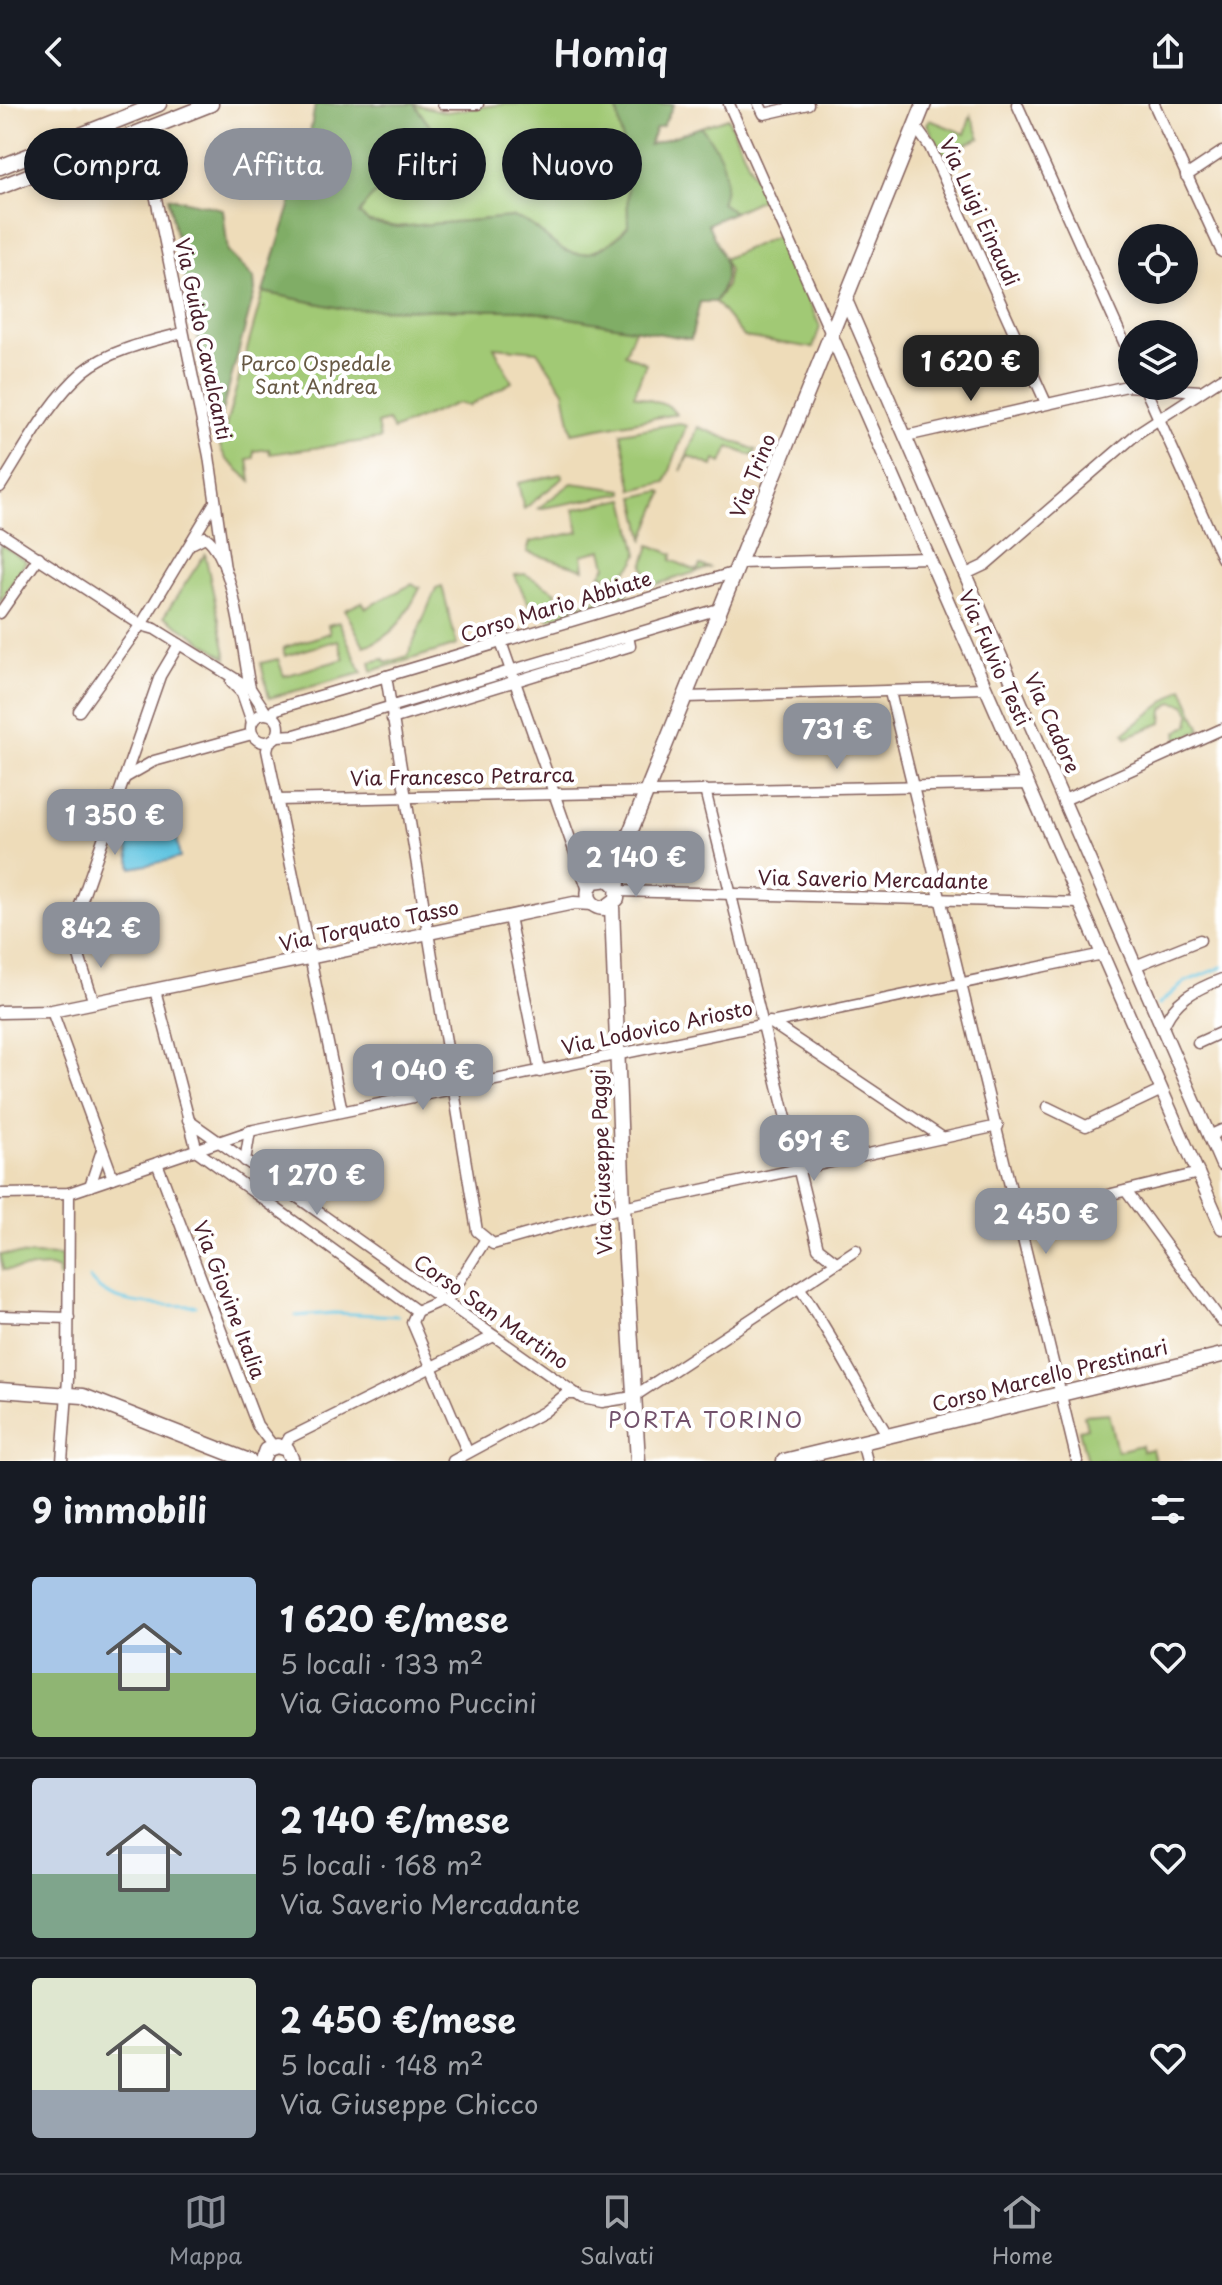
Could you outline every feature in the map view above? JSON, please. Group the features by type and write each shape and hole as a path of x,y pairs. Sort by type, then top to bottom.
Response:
{"main road":[{"path":"0,167 159,104"},
{"path":"152,128 211,104"},
{"name":"Via Trino","path":"595,900 609,883 619,862 924,104"},
{"path":"0,187 24,178"},
{"path":"595,900 609,883"},
{"name":"Via Giuseppe Paggi","path":"595,900 613,926 623,1207 638,1461"},
{"name":"Corso Marcello Prestinari","path":"784,1461 1222,1355"},
{"path":"0,1390 68,1393 228,1452 266,1454 292,1461"}],"street":[{"path":"443,104 478,104"},
{"name":"Via Fulvio Testi","path":"729,104 1222,1228"},
{"path":"762,109 808,104"},
{"path":"1017,104 1118,329"},
{"path":"1154,104 1222,252"},
{"name":"Via Luigi Einaudi","path":"915,126 930,147 1046,403"},
{"path":"1186,176 1222,152"},
{"name":"Via Guido Cavalcanti","path":"156,200 250,688"},
{"name":"Via Cadore","path":"845,298 1222,1165"},
{"path":"0,487 56,402 85,370 113,355 183,333"},
{"path":"966,574 985,565 1009,546 1158,418 1222,378"},
{"path":"906,436 1118,388"},
{"path":"1150,400 1222,558"},
{"path":"79,711 141,625 215,502"},
{"path":"0,533 141,625 179,644 224,675 250,688 279,726 267,750 342,1111"},
{"path":"193,543 205,537 211,541 225,569"},
{"path":"0,613 39,557"},
{"name":"Corso Mario Abbiate","path":"269,715 274,710 738,568 928,558"},
{"path":"224,675 242,693 252,722 252,734 258,741 284,738 389,707 630,646 628,636 722,608"},
{"path":"501,642 551,793 595,900"},
{"path":"94,1003 71,931 160,676 179,644"},
{"path":"386,676 477,1231 486,1239 493,1244 623,1207 998,1126"},
{"path":"392,719 511,677"},
{"path":"687,697 985,688"},
{"path":"890,692 1020,1216 1077,1461"},
{"path":"252,722 269,715"},
{"path":"1064,800 1222,729"},
{"path":"126,778 154,761 252,734"},
{"name":"Via Francesco Petrarca","path":"277,800 1028,784"},
{"path":"705,790 766,1023 818,1248 836,1262"},
{"path":"578,864 609,883"},
{"name":"Via Saverio Mercadante","path":"609,883 731,894 1080,903"},
{"name":"Via Torquato Tasso","path":"0,1012 47,1012 595,900"},
{"path":"509,917 540,1072"},
{"path":"1135,966 1200,940"},
{"name":"Via Lodovico Ariosto","path":"0,1194 69,1193 250,1131 1103,954"},
{"path":"1163,1028 1175,1005 1187,995 1222,979"},
{"path":"155,990 197,1151"},
{"path":"47,1012 113,1178"},
{"path":"766,1023 943,1138"},
{"path":"1198,1043 1222,1032"},
{"path":"1047,1107 1086,1126 1162,1090"},
{"name":"Corso San Martino","path":"188,1120 577,1394 602,1402 633,1397"},
{"path":"1209,1136 1222,1130"},
{"path":"245,1161 250,1131"},
{"path":"90,1186 102,1150"},
{"name":"Corso San Martino","path":"197,1151 417,1311"},
{"name":"Via Giovine Italia","path":"157,1163 266,1454"},
{"path":"1020,1216 1199,1173"},
{"path":"1126,1191 1222,1322"},
{"path":"62,1461 68,1393 69,1193"},
{"path":"486,1239 444,1301 417,1311 412,1322 431,1366 460,1458 544,1412 566,1394 577,1394"},
{"path":"633,1397 856,1250"},
{"path":"799,1287 837,1342 848,1371 888,1436"},
{"path":"0,1316 69,1318"},
{"path":"266,1454 289,1438 494,1336"},
{"path":"862,1442 867,1461"},
{"path":"212,1461 228,1452"}],"green space":[{"path":"315,104 414,104 431,128 368,128 369,200 359,214 369,222 397,227 512,217 536,228 566,251 584,254 601,249 616,238 628,226 628,200 642,200 642,128 620,128 616,104 674,104 663,126 656,128 649,145 701,127 714,145 725,171 721,203 734,212 708,224 725,263 725,280 715,302 700,302 691,339 523,310 345,309 263,292 292,200 352,200 352,128 311,128"},
{"path":"414,104 446,112 503,104 616,104 620,128 502,128 502,200 628,200 628,226 600,249 583,254 566,251 536,228 512,217 397,227 369,222 359,214 368,198 486,200 486,128 431,128"},
{"path":"971,115 980,138 943,154 927,124 930,120 965,134"},
{"path":"728,118 764,198 734,212 721,203 724,172 713,144 701,127"},
{"path":"169,200 223,209 228,252 254,278 255,291 217,430"},
{"path":"781,234 820,327 813,348 744,337 715,302 726,286 729,270 723,259"},
{"name":"Parco Ospedale Sant Andrea","path":"263,292 345,309 523,310 635,329 625,354 646,363 634,395 669,406 676,414 572,433 564,391 537,351 494,347 512,382 469,406 457,403 393,430 388,421 377,424 380,439 270,454 269,449 254,451 254,458 248,459 251,481 226,459 220,447"},
{"path":"679,423 686,426 666,482 633,490 621,433"},
{"path":"698,427 756,450 753,456 729,447 722,463 715,460 713,466 688,456 681,471"},
{"path":"562,474 563,478 524,509 518,483"},
{"path":"572,483 623,490 624,493 537,509"},
{"path":"663,493 644,539 635,497"},
{"path":"625,499 638,554 624,572 613,576 600,575 606,566 602,550 582,555 584,569 527,552 530,542 579,532 574,509"},
{"path":"0,544 26,561 0,602"},
{"path":"650,545 673,554 671,560 697,571 700,565 709,568 651,586 643,566"},
{"path":"205,554 227,658 164,616"},
{"path":"525,574 556,592 553,600 570,607 579,597 577,605 612,594 614,586 627,588 629,594 548,619 544,610 533,612 514,575"},
{"path":"412,584 420,588 398,624 384,637 364,646 345,610 362,602 366,608"},
{"path":"442,586 457,645 372,671 370,662 384,659 386,663 408,656 436,588"},
{"path":"339,622 362,673 269,698 261,663 278,659 284,676 344,659 338,640 285,656 283,648 330,633 328,625"},
{"path":"1183,688 1201,730 1178,740 1177,732 1189,725 1191,714 1185,705 1173,702 1163,709 1162,723 1126,737 1124,733"},
{"path":"0,1254 61,1256 61,1278 58,1277 58,1270 50,1267 3,1270"},
{"path":"1108,1413 1117,1451 1141,1445 1142,1451 1152,1449 1155,1461 1087,1461 1079,1430 1087,1428 1084,1415"}],"water":[{"path":"174,828 180,858 132,868 126,838"}],"waterway":[{"path":"1158,1005 1185,982 1222,967"},
{"path":"89,1278 99,1288 124,1300 196,1306"},
{"path":"296,1316 334,1313 398,1316"}],"district":[{"name":"PORTA TORINO","path":"706,1420"}]}
